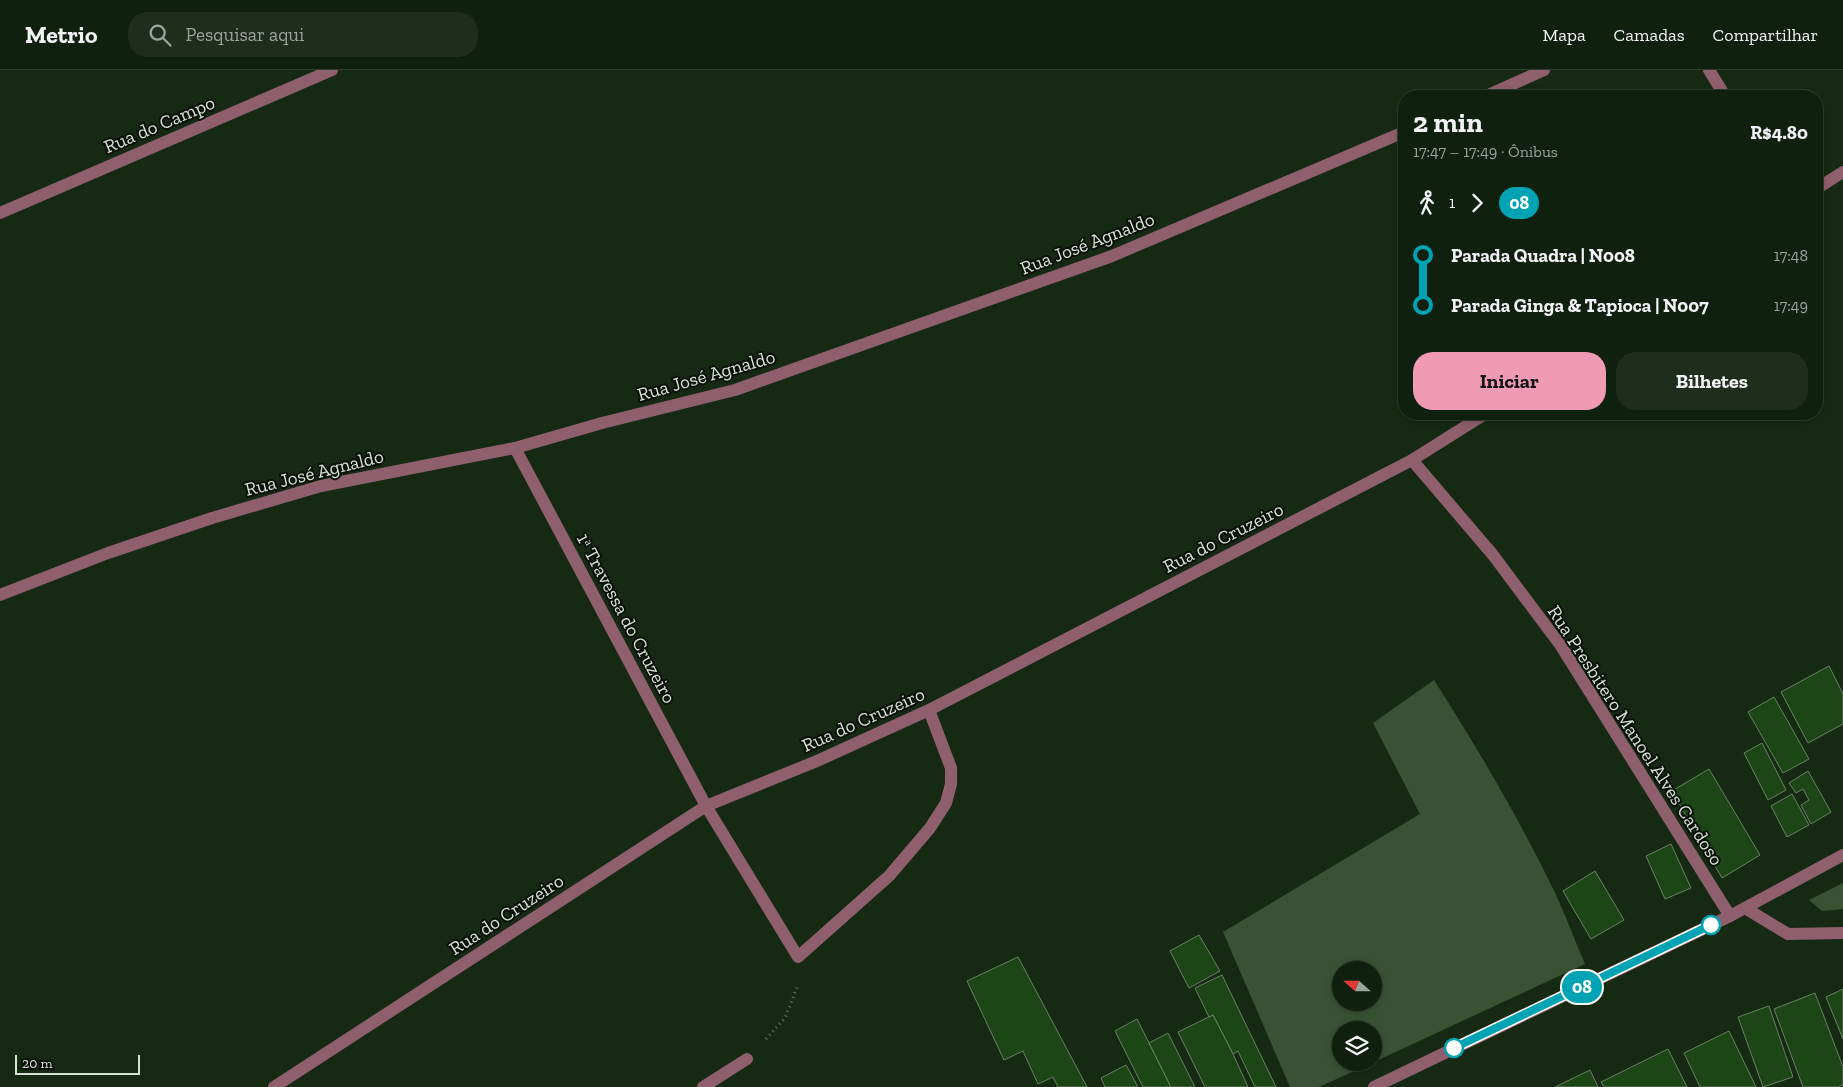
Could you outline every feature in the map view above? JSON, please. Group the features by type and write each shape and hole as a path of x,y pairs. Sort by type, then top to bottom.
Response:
{"street":[{"name":"Rua do Campo","path":"0,213 332,70"},
{"path":"1499,90 1544,70"},
{"path":"1709,70 1721,90"},
{"name":"Rua José Agnaldo","path":"0,595 117,550 212,518 321,486 515,448 602,422 735,390 1112,256 1398,135"},
{"path":"1823,185 1843,172"},
{"name":"Rua do Cruzeiro","path":"274,1087 706,806 817,761 929,710 1412,460 1475,420"},
{"name":"1ᵃ Travessa do Cruzeiro","path":"515,448 706,806 798,957"},
{"name":"Rua Presbitero Manoel Alves Cardoso","path":"1412,460 1493,555 1561,646 1730,916"},
{"path":"798,957 888,876 930,828 946,803 951,784 951,768 929,710"},
{"path":"1374,1087 1730,916 1843,855"},
{"path":"1745,908 1788,934 1843,933"},
{"path":"703,1087 747,1059"}],"path":[{"path":"747,1059 785,1018 798,986 798,957"}],"green space":[{"path":"1434,680 1482,758 1528,839 1559,902 1585,964 1382,1058 1382,1021 1332,1021 1332,1071 1354,1071 1319,1087 1290,1087 1223,932 1420,814 1373,723"},
{"path":"1843,883 1843,909 1822,911 1809,900"}],"building":[{"path":"1829,666 1843,694 1843,724 1808,743 1781,692"},
{"path":"1774,697 1809,759 1783,773 1748,712"},
{"path":"1762,743 1786,790 1768,800 1744,753"},
{"path":"1709,769 1760,855 1722,878 1672,791"},
{"path":"1808,771 1831,812 1811,824 1801,805 1809,800 1803,789 1796,793 1789,783"},
{"path":"1792,794 1809,825 1787,837 1771,806"},
{"path":"1671,844 1691,888 1665,899 1646,856"},
{"path":"1595,871 1624,920 1591,939 1563,891"},
{"path":"1199,935 1220,971 1189,988 1170,951"},
{"path":"1018,957 1087,1087 1058,1087 1053,1077 1038,1084 1023,1051 1004,1060 967,981"},
{"path":"1222,975 1276,1087 1255,1087 1238,1051 1233,1054 1213,1015 1209,1017 1195,988"},
{"path":"1843,989 1843,1039 1826,997"},
{"path":"1815,993 1843,1067 1843,1085 1838,1087 1803,1087 1774,1009"},
{"path":"1769,1006 1793,1077 1763,1087 1738,1017"},
{"path":"1213,1015 1248,1087 1205,1087 1178,1032"},
{"path":"1137,1019 1171,1087 1143,1087 1115,1031"},
{"path":"1729,1031 1756,1087 1700,1087 1684,1053"},
{"path":"1168,1033 1195,1087 1171,1087 1149,1043"},
{"path":"1668,1049 1687,1087 1604,1087 1601,1082"},
{"path":"1126,1065 1138,1087 1105,1087 1101,1078"},
{"path":"1590,1070 1598,1087 1555,1087"}],"bus line":[{"name":"08","path":"1454,1048 1711,925"}]}
